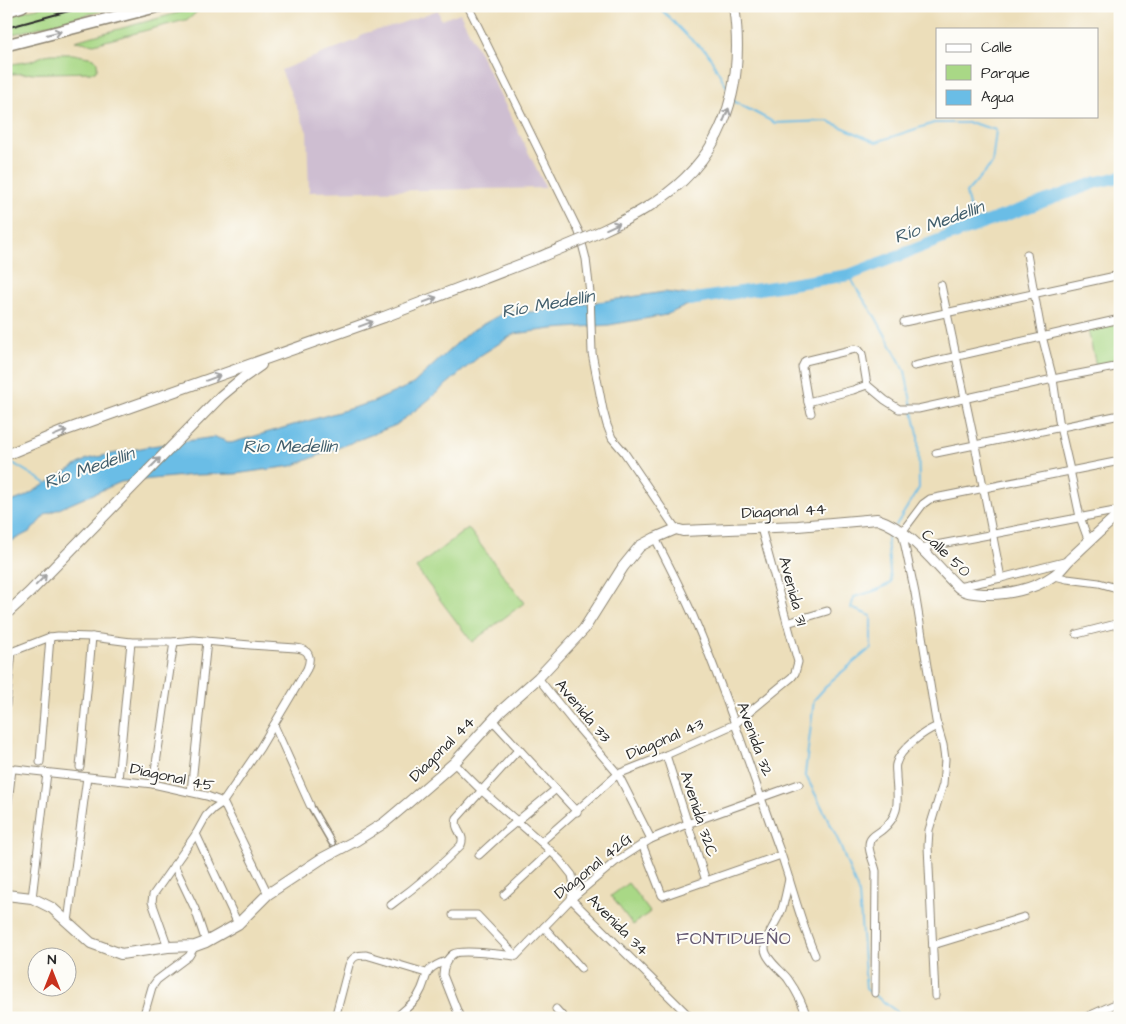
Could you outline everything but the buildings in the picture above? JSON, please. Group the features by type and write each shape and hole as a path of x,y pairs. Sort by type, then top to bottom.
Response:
{"highway":[{"path":"6,11 22,6"},
{"path":"6,45 159,6"}],"main road":[{"path":"10,453 100,418 384,317 553,252 617,224 648,207 687,177 702,159 717,135 729,107 736,75 738,44 734,6"},
{"path":"6,614 29,593 220,396 274,357"},
{"name":"Calle 50","path":"877,519 899,530 931,558 957,587 965,592 999,594 1036,586 1055,576 1120,511"},
{"name":"Diagonal 44","path":"6,895 32,898 52,908 91,942 121,954 168,947 195,946 206,942 238,924 268,894 322,859 384,823 454,762 502,710 538,678 584,629 623,567 640,546 676,529 683,531 761,528 877,519"}],"street":[{"path":"468,6 579,232 586,259 590,293 592,353 603,410 612,438 624,452 676,529"},
{"path":"1027,254 1042,336 1053,379 1060,427 1080,517 1089,542"},
{"path":"904,322 1120,276"},
{"path":"941,284 1001,578"},
{"path":"914,366 1120,319"},
{"path":"811,413 802,367 805,361 855,349 859,350 862,354 867,386 899,408 908,409 918,409 1120,366"},
{"path":"808,402 867,386"},
{"path":"936,453 1120,415"},
{"path":"935,996 928,846 929,830 943,784 945,759 915,592 899,530 930,499 1120,461"},
{"path":"920,548 1120,511"},
{"name":"Avenida 31","path":"761,528 798,662"},
{"name":"Avenida 32","path":"655,538 696,622 736,724 789,876 799,914 815,955"},
{"path":"957,587 1068,561"},
{"path":"1055,576 1099,583 1120,589"},
{"path":"787,623 828,611"},
{"path":"1077,634 1120,623"},
{"path":"40,762 50,637"},
{"path":"6,704 9,653 50,637 92,637 132,642 207,641 191,792"},
{"path":"80,768 92,637"},
{"name":"Diagonal 45","path":"9,769 153,784 207,796 223,802 274,725 307,669 310,657 303,648 207,641"},
{"path":"118,780 132,642"},
{"path":"153,784 174,642"},
{"name":"Diagonal 43","path":"541,842 618,774 736,724 789,681 795,673 798,662"},
{"name":"Avenida 33","path":"538,678 618,774 651,838"},
{"path":"493,721 576,812"},
{"path":"274,725 310,805 332,844"},
{"path":"875,993 876,871 869,852 869,843 870,839 884,828 895,815 897,808 896,764 902,753 926,731 938,726"},
{"path":"391,905 440,867 462,845 463,838 456,827 456,818 519,749"},
{"name":"Avenida 32C","path":"666,755 706,881"},
{"name":"Avenida 34","path":"454,762 481,790 551,851 572,875 574,885 572,899 693,1018"},
{"path":"6,819 9,769"},
{"path":"32,898 47,772"},
{"path":"68,922 87,777"},
{"name":"Diagonal 42G","path":"516,956 572,899 615,862 651,838 799,784"},
{"path":"479,855 556,789"},
{"path":"168,947 152,902 153,895 196,834 209,812 223,802 268,894"},
{"path":"196,834 238,924"},
{"path":"642,844 662,895 665,896 781,854"},
{"path":"504,896 551,851"},
{"path":"174,865 195,909 206,942"},
{"path":"789,876 782,910 766,941 765,949 767,956 787,978 799,995 807,1018"},
{"path":"452,916 477,915 516,956"},
{"path":"933,945 1024,917"},
{"path":"544,927 581,968"},
{"path":"143,1018 152,987 157,980 189,956 195,946"},
{"path":"460,1018 443,975 443,968 453,954 462,952 516,956"},
{"path":"335,1018 349,965 352,958 357,955 366,955 426,973"},
{"path":"395,1018 417,998 424,984 426,973 431,968 446,962"},
{"path":"1084,1018 1113,1006 1120,1000"},
{"path":"556,1010 564,1018"}],"shaded area":[{"path":"438,10 441,20 460,13 546,188 309,192 307,132 281,70 359,39 362,34 396,25"}],"green space":[{"path":"46,6 121,6 6,36 6,15"},
{"path":"203,6 189,19 94,44 75,41"},
{"path":"52,54 73,54 94,58 97,62 97,69 93,72 6,74 6,65 31,61"},
{"path":"1120,323 1120,361 1096,366 1088,330"},
{"path":"468,528 524,603 472,642 416,568"},
{"path":"628,883 650,912 633,925 611,896"}],"water":[{"name":"Rio Medellin","path":"664,292 706,297 666,315 609,325 514,334 481,355 396,425 292,466 235,474 194,475 121,482 45,515 31,531 6,544 6,504 24,497 87,459 151,446 215,437 231,443 373,402 413,384 469,332 507,311 532,312"}],"waterway":[{"path":"658,6 687,36 707,52 728,89"},
{"path":"734,100 775,123 828,121 876,142 934,123 972,123 996,130 992,164 966,193 974,227"},
{"name":"Río Medellín","path":"689,300 849,275 954,234 1097,182 1120,177"},
{"path":"849,275 876,318 905,371 912,407"},
{"path":"896,525 919,488 918,434 913,412"},
{"path":"6,459 49,485"},
{"path":"892,531 887,539 891,583 877,590 854,597 851,608 871,616 871,648 831,681 814,700 805,774 836,835 859,894 866,989 896,1011 899,1018"}],"railway":[{"path":"6,28 87,6"}],"district":[{"name":"FONTIDUEÑO","path":"734,938"}]}
